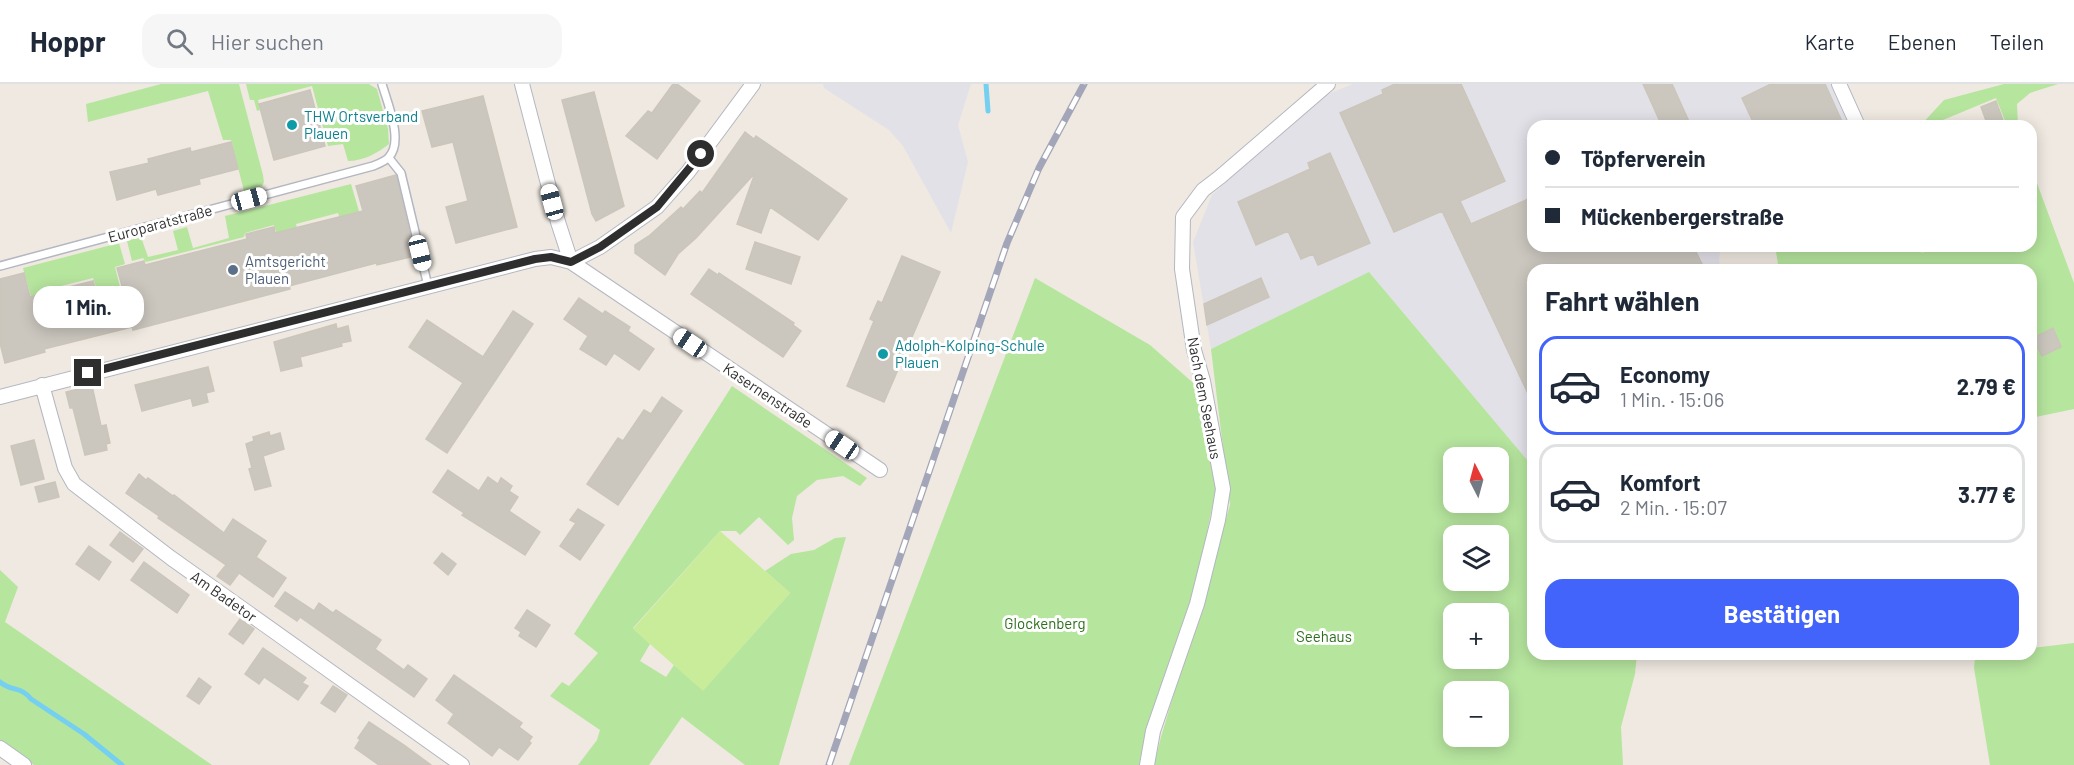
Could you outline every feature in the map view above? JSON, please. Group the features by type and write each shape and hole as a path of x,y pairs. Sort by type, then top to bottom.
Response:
{"street":[{"path":"522,84 558,222 571,262"},
{"path":"0,397 535,259 551,257 571,262 600,247 657,207 688,172 753,84"},
{"name":"Nach dem Seehaus","path":"1147,765 1152,731 1197,604 1218,520 1223,489 1203,381 1194,350 1182,269 1183,217 1203,190 1328,84"},
{"path":"1839,84 1855,120"},
{"name":"Kasernenstraße","path":"571,262 880,470"},
{"name":"Am Badetor","path":"42,385 64,468 74,484 171,558 462,765"},
{"path":"0,748 24,765"}],"lane":[{"path":"382,84 395,132 394,148 389,158 401,173 428,286"},
{"name":"Europaratstraße","path":"0,266 373,166 389,158"}],"shaded area":[{"path":"823,84 971,84 958,125 968,162 951,233 903,146 889,130 824,88"},
{"path":"1353,84 1831,84 1848,120 1527,120 1527,252 1720,252 1719,264 1527,264 1527,461 1370,273 1211,349 1193,242 1212,195 1323,96"}],"green space":[{"path":"161,84 239,84 263,175 262,186 244,191 231,140 223,140 208,91 88,122 86,104"},
{"path":"246,84 369,84 377,89 388,129 389,144 370,156 348,161 343,144 328,146 312,86 258,100 260,110 257,111 254,100 250,100"},
{"path":"2004,84 2058,84 2030,93 2017,104 2018,120 2005,120 1996,98 1943,120 1926,120 1944,100"},
{"path":"2037,183 2074,283 2074,409 2037,417 2037,264 1778,264 1776,252 2037,252"},
{"path":"351,184 364,228 344,232 338,213 296,224 301,244 281,249 274,225 245,233 244,237 146,262 143,258 132,261 127,241 141,237 148,257 178,250 173,231 187,227 193,248 229,238 225,216"},
{"path":"119,243 125,264 115,267 121,291 99,296 93,278 53,288 57,306 35,311 23,268"},
{"name":"Seehaus","path":"1369,272 1527,460 1527,660 1636,660 1621,727 1623,765 1154,765 1230,505 1211,349"},
{"name":"Glockenberg","path":"1035,278 1150,345 1199,388 1216,488 1194,596 1139,765 849,765"},
{"path":"732,386 867,478 860,486 843,476 817,480 797,496 792,518 794,540 788,545 759,517 740,535 736,531 720,531 633,628 650,644 640,661 666,677 674,665 703,690 790,593 765,571 791,554 814,550 835,538 846,537 779,765 745,765 682,717 649,765 578,765 597,740 600,730 550,696 562,682 569,686 598,653 574,634"},
{"path":"720,531 790,593 703,691 633,629"},
{"path":"0,570 18,587 5,622 212,765 34,765 0,741"},
{"path":"2074,643 2074,765 1990,765 1974,668 1975,660 2037,660 2037,647"}],"building":[{"path":"673,84 677,84 700,101 657,159 626,136 648,111 652,113"},
{"path":"1395,84 1461,84 1505,181 1460,201 1471,224 1527,200 1527,252 1696,252 1702,264 1527,264 1527,391 1442,211 1394,232 1340,113 1383,94 1382,90"},
{"path":"1643,84 1672,84 1688,120 1659,120"},
{"path":"1771,84 1825,84 1841,120 1752,120 1742,98"},
{"name":"THW Ortsverband Plauen","path":"310,90 325,146 274,160 259,104"},
{"path":"594,92 624,206 596,221 592,214 562,100"},
{"path":"483,96 517,227 456,243 446,207 468,201 453,142 432,147 422,111"},
{"path":"1996,101 2003,120 1986,120 1981,107"},
{"path":"745,132 754,139 756,136 847,199 818,240 770,207 761,233 737,224 755,173 696,238 678,254 665,275 635,253 635,245 649,236 681,207 683,209 700,191 702,193"},
{"path":"231,142 238,169 199,179 200,184 158,195 156,189 117,200 110,172 149,163 148,159 190,148 191,152"},
{"path":"1330,153 1370,243 1318,265 1313,254 1301,259 1288,231 1256,245 1238,202 1310,169 1308,163"},
{"name":"Amtsgericht Plauen","path":"396,175 415,256 377,265 376,263 289,286 290,289 133,330 132,327 44,349 45,352 5,363 0,343 0,279 24,273 30,297 93,281 98,300 124,293 117,268 144,261 145,265 247,239 246,234 274,227 275,233 363,211 356,186"},
{"path":"755,242 800,257 791,284 746,269"},
{"name":"Adolph-Kolping-Schule Plauen","path":"902,256 940,272 884,402 847,386 874,321 870,319 878,301 882,303"},
{"path":"709,269 718,275 719,273 794,323 793,325 801,331 783,357 691,294"},
{"path":"1261,278 1269,297 1207,325 1204,304"},
{"path":"579,298 603,314 605,311 630,327 628,331 654,349 639,370 614,353 606,365 580,349 588,336 564,319"},
{"path":"513,311 533,324 447,453 426,439 463,383 409,347 427,320 483,357"},
{"path":"336,324 337,329 348,326 351,341 341,343 342,346 300,357 302,366 281,371 274,342"},
{"path":"2053,328 2061,347 2042,356 2037,346 2037,336"},
{"path":"208,367 214,391 206,393 208,402 193,406 191,398 142,411 135,385"},
{"path":"92,386 101,426 106,425 110,443 106,444 107,450 85,455 73,408 70,408 66,392"},
{"path":"662,397 682,411 618,505 587,484 618,438 623,441 644,410 651,414"},
{"path":"269,432 270,436 280,433 284,449 263,456 271,486 255,490 249,469 252,468 246,444 254,441 253,437"},
{"path":"34,440 44,479 21,485 11,446"},
{"path":"448,470 479,491 488,477 498,484 501,478 512,486 509,491 518,497 509,511 540,532 525,555 462,515 464,513 433,492"},
{"path":"139,474 174,495 224,533 233,519 266,541 256,557 286,578 273,597 239,573 230,585 217,576 226,565 126,493"},
{"path":"55,482 59,497 39,502 35,487"},
{"path":"578,509 604,525 580,560 560,546 576,523 570,520"},
{"path":"120,532 143,549 133,562 110,545"},
{"path":"89,546 111,562 99,580 76,564"},
{"path":"442,553 456,564 448,575 434,563"},
{"path":"144,562 189,595 177,613 131,580"},
{"path":"285,592 314,611 319,603 333,613 336,610 381,640 375,649 404,670 408,665 427,679 414,697 300,617 297,621 275,606"},
{"path":"527,610 550,625 536,647 519,636 521,632 515,628"},
{"path":"240,619 254,629 243,644 229,634"},
{"path":"263,648 306,678 302,683 308,686 298,700 264,677 259,684 245,674"},
{"path":"454,675 522,723 519,727 532,737 529,741 531,743 518,760 499,747 492,756 448,723 454,714 436,700"},
{"path":"199,678 211,687 199,704 187,696"},
{"path":"333,686 347,695 335,712 321,703"},
{"path":"369,722 431,765 379,765 355,748 360,740 358,738"}],"waterway":[{"path":"986,84 988,111"},
{"path":"0,682 24,692 84,734 122,765"}],"railway":[{"path":"829,765 1007,243 1039,168 1084,84"}],"place":[{"name":"THW Ortsverband Plauen","path":"292,125"},
{"name":"Amtsgericht Plauen","path":"233,270"},
{"name":"Adolph-Kolping-Schule Plauen","path":"883,354"}],"route":[{"path":"88,373 535,259 551,257 571,262 600,247 657,207 701,154"}]}
